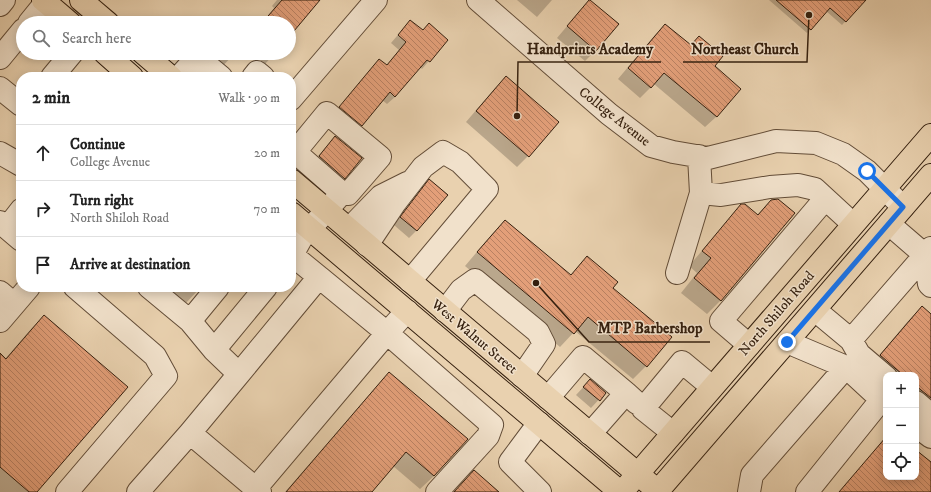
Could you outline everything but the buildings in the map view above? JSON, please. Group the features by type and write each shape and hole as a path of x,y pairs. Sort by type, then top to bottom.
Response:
{"main road":[{"path":"45,1 62,16"},
{"path":"113,60 126,72"},
{"path":"151,60 165,72"},
{"name":"North Shiloh Road","path":"621,492 931,134"},
{"name":"North Shiloh Road","path":"658,492 931,175"},
{"name":"West Walnut Street","path":"296,184 658,492"},
{"name":"West Walnut Street","path":"296,218 621,492"}],"street":[{"path":"0,5 4,0"},
{"path":"296,93 376,0"},
{"name":"College Avenue","path":"478,0 609,114 651,146 673,152 708,158 776,141 816,143 843,154 867,171 903,207"},
{"path":"34,16 45,1"},
{"path":"0,58 16,39"},
{"path":"56,72 66,60"},
{"path":"184,72 195,60"},
{"path":"201,60 215,72"},
{"path":"0,88 16,101"},
{"path":"367,245 395,203 423,167 443,152 460,162 487,189 410,281"},
{"path":"0,153 16,162"},
{"path":"677,273 701,193 699,156"},
{"path":"349,229 381,196 414,180"},
{"path":"701,193 720,195 770,187 798,186 815,189 853,224"},
{"path":"296,248 301,239 342,193"},
{"path":"749,345 721,321 826,199"},
{"path":"9,230 16,218"},
{"path":"889,224 928,251"},
{"path":"928,251 927,273 929,284 931,286"},
{"path":"851,340 928,251"},
{"path":"296,259 387,333 492,425 488,436 437,492"},
{"path":"138,492 190,433 319,277"},
{"path":"445,311 461,290 475,280 538,332 544,344 522,376"},
{"path":"0,321 7,298 19,292"},
{"path":"67,492 166,376 155,356 81,292"},
{"path":"155,292 190,321 214,350 239,374"},
{"path":"190,321 214,292"},
{"path":"214,350 262,292"},
{"path":"815,310 851,340 859,354 883,374"},
{"path":"190,433 258,490 387,333 407,311"},
{"path":"421,363 440,339"},
{"path":"787,342 846,367 883,401"},
{"path":"548,398 582,357 673,433"},
{"path":"644,409 682,362 712,387"},
{"path":"749,492 752,475 846,367"},
{"path":"590,434 626,393"},
{"path":"807,492 883,403"},
{"path":"919,405 931,415"},
{"path":"539,424 510,462 540,492"},
{"path":"919,428 931,437"}],"place":[{"name":"Northeast Church","path":"809,15"},
{"name":"Handprints Academy","path":"517,116"},
{"name":"MTP Barbershop","path":"536,283"}],"route":[{"path":"787,342 903,207 867,171"}]}
